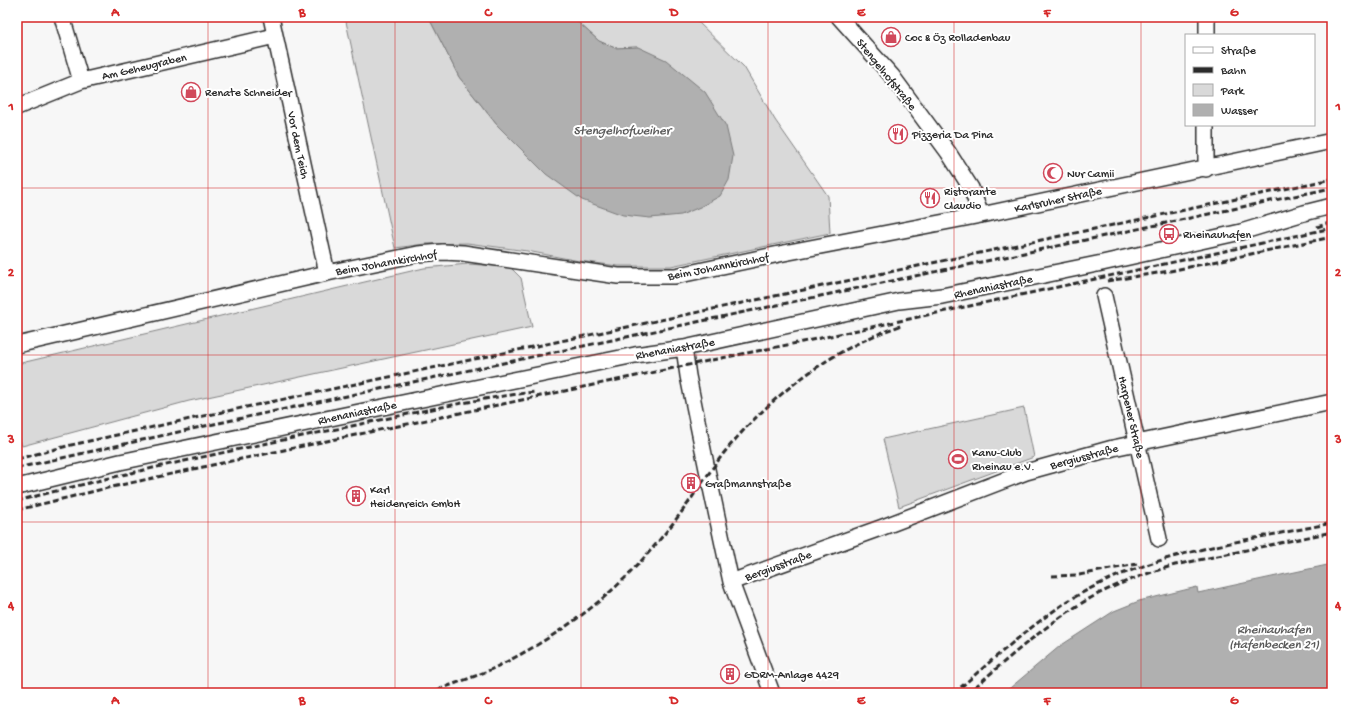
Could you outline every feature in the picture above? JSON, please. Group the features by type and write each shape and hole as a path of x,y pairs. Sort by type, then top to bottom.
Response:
{"street":[{"path":"62,17 82,81"},
{"name":"Vor dem Teich","path":"271,17 327,273"},
{"name":"Stengelhofstraße","path":"839,17 892,76 948,152 971,188 982,215"},
{"path":"1207,17 1207,34"},
{"name":"Am Geheugraben","path":"17,107 82,81 275,36"},
{"path":"1206,126 1206,169"},
{"name":"Karlsruher Straße","path":"784,253 982,215 1206,169 1332,141"},
{"name":"Rhenaniastraße","path":"17,488 120,462 314,421 635,355 684,348 899,301 942,296 1149,253 1241,232 1332,206"},
{"name":"Beim Johannkirchhof","path":"17,345 327,273 418,254 443,252 463,253 618,276 675,276 784,253"},
{"name":"Harpener Straße","path":"1104,296 1159,539"},
{"path":"684,348 706,467 731,582 772,693"},
{"name":"Bergiusstraße","path":"731,582 883,527 1026,472 1138,442 1332,402"}],"green space":[{"path":"345,17 430,17 431,22 459,77 497,125 546,174 638,47 615,48 599,41 572,17 693,17 744,67 775,120 828,196 830,233 671,266 618,266 467,243 425,244 395,248"},
{"path":"468,264 510,267 521,278 532,327 189,401 22,446 17,430 17,364 424,268"},
{"name":"Kanu-Club Rheinau e.V.","path":"1024,408 1034,457 899,507 883,439"}],"water":[{"name":"Stengelhofweiher","path":"430,17 572,17 599,41 615,48 638,47 666,60 705,92 726,126 733,156 729,180 720,196 681,215 650,218 623,215 582,200 546,174 497,125 459,77 431,22"},
{"name":"Rheinauhafen (Hafenbecken 21)","path":"1332,564 1332,693 1004,693 1060,646 1114,611 1139,601 1197,587 1198,593"}],"railway":[{"path":"17,459 71,445 213,414 1332,179"},
{"path":"17,468 214,424 1332,188"},
{"path":"1317,227 1332,222"},
{"path":"17,510 203,467 802,342 1332,228"},
{"path":"1107,281 1170,271 1332,237"},
{"path":"429,693 492,669 511,660 547,639 581,616 613,589 645,557 676,519 723,454 741,433 782,394 827,360 852,346 903,325"},
{"path":"17,501 138,471 260,445 462,403 535,392"},
{"path":"954,693 1034,626 1062,605 1093,587 1158,561 1227,544 1332,523"},
{"path":"968,693 1048,626 1088,599 1112,587 1175,565 1332,532"},
{"path":"1052,576 1079,575 1137,564"}],"place":[{"name":"Coc & Öz Rolladenbau","path":"891,37"},
{"name":"Renate Schneider","path":"191,92"},
{"name":"Pizzeria Da Pina","path":"898,134"},
{"name":"Nur Camii","path":"1053,173"},
{"name":"Ristorante Claudio","path":"930,198"},
{"name":"Rheinauhafen","path":"1169,234"},
{"name":"Kanu-Club Rheinau e.V.","path":"958,459"},
{"name":"Graßmannstraße","path":"691,483"},
{"name":"Karl Heidenreich GmbH","path":"356,496"},
{"name":"GDRM-Anlage 4429","path":"730,674"}]}
